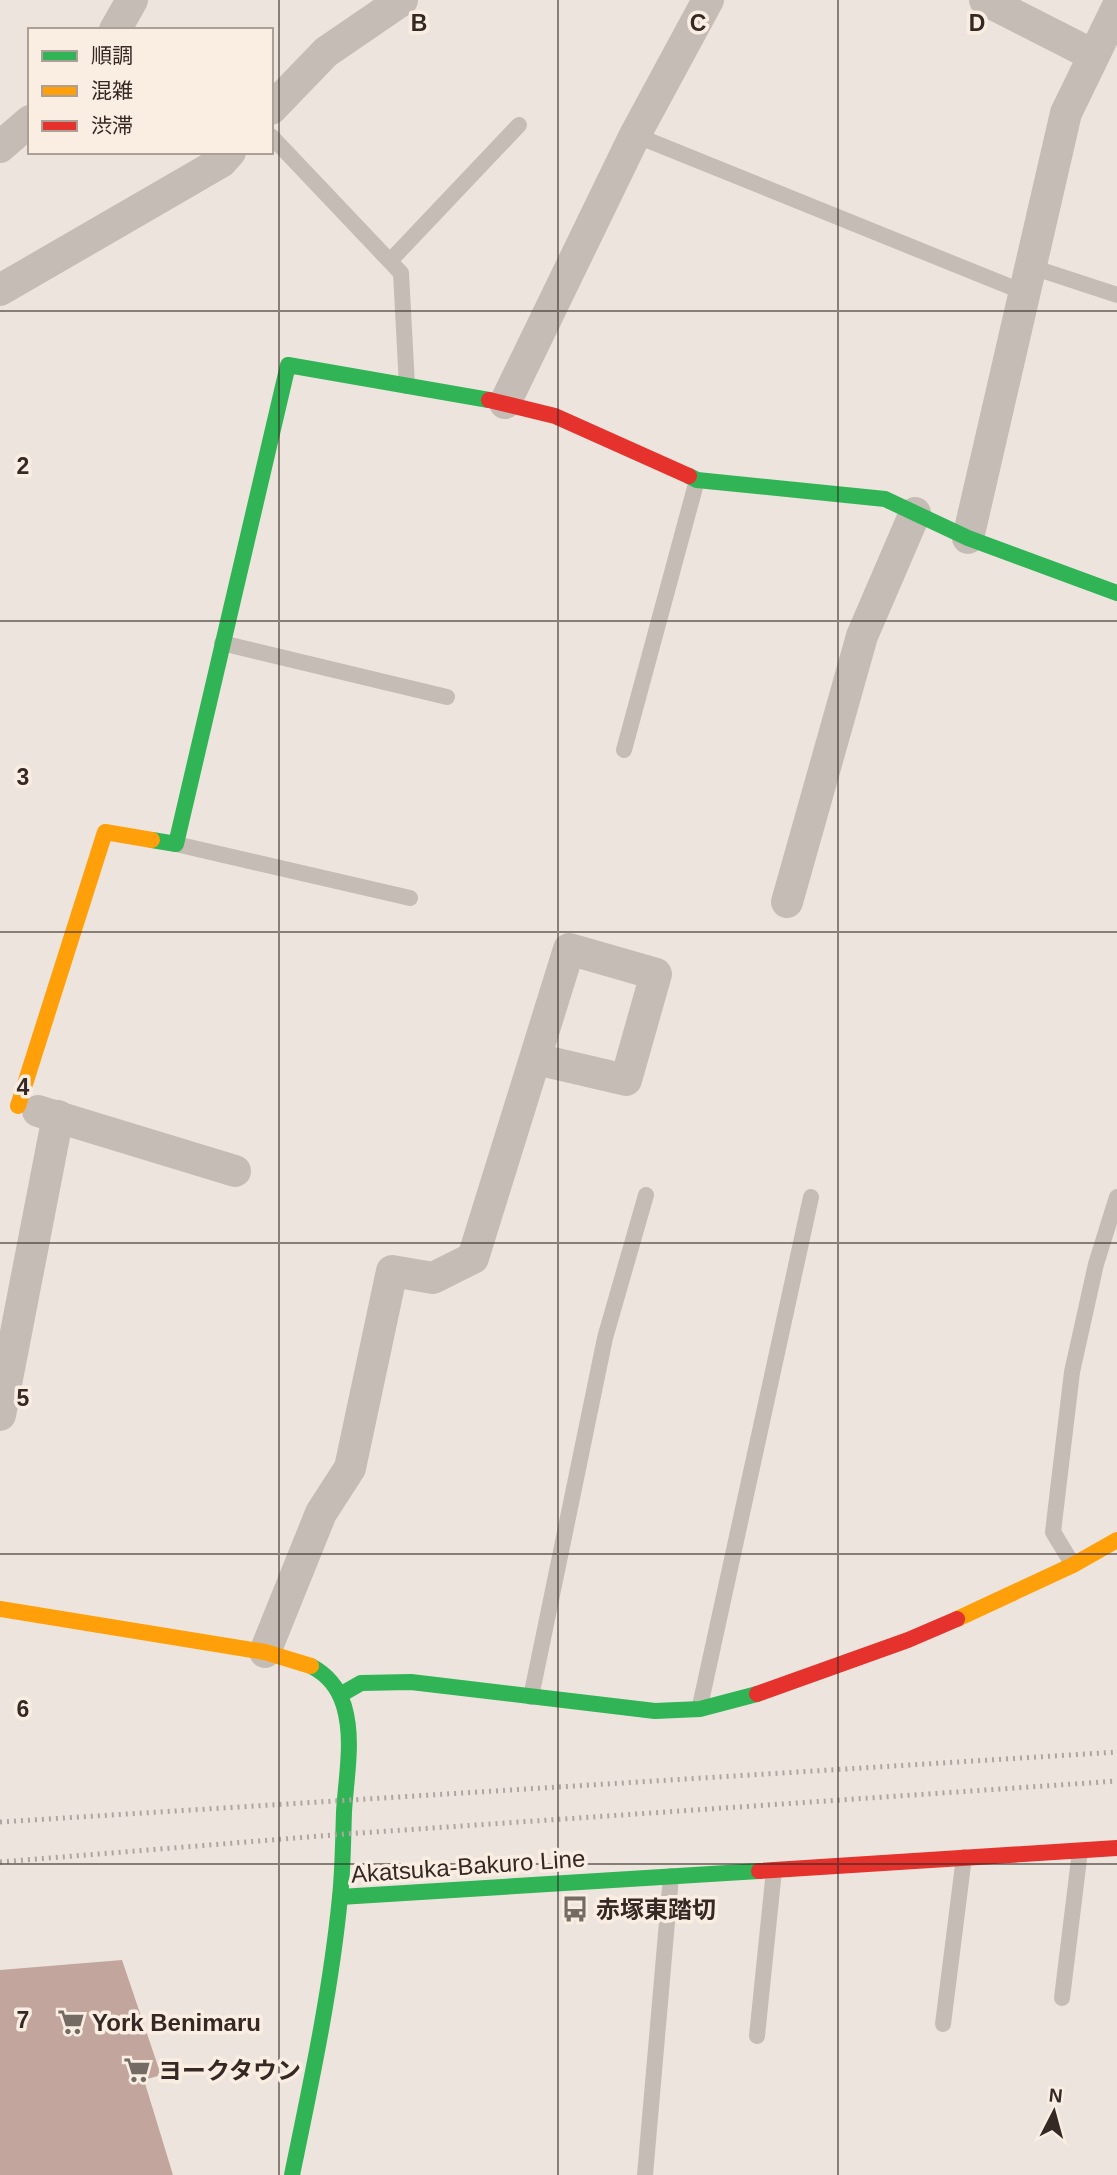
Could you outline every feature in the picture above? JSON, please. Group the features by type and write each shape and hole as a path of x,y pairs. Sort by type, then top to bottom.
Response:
{"street":[{"path":"116,28 132,0"},
{"path":"273,107 326,52 402,0"},
{"path":"505,403 635,135 708,0"},
{"path":"985,0 1093,55"},
{"path":"968,538 1066,113 1117,8"},
{"path":"0,147 28,123"},
{"path":"0,290 221,162 228,154"},
{"path":"235,1171 9,1103 106,832 176,845 288,365 505,403 555,416 697,480 885,499 968,538 1117,593"},
{"path":"788,902 862,636 915,513"},
{"path":"265,1652 321,1513 350,1468 393,1271 433,1278 473,1258 569,949 656,974 626,1080 536,1059"},
{"path":"0,1415 58,1116"},
{"path":"0,1609 306,1661 329,1678 340,1695 362,1683 386,1681 655,1710 700,1709 748,1697 908,1640 982,1609 1073,1565 1117,1539"},
{"name":"Akatsuka-Bakuro Line","path":"340,1695 349,1755 340,1897 1117,1848"},
{"path":"292,2175 316,2052 340,1897"}],"lane":[{"path":"390,261 519,125"},
{"path":"635,135 1026,279 1117,295"},
{"path":"273,138 401,273 407,386"},
{"path":"624,750 697,480"},
{"path":"222,643 447,697"},
{"path":"176,845 410,898"},
{"path":"531,1698 605,1338 646,1195"},
{"path":"700,1709 811,1197"},
{"path":"1073,1565 1053,1532 1072,1372 1096,1264 1117,1197"},
{"path":"1062,1998 1080,1851"},
{"path":"943,2024 964,1857"},
{"path":"757,2036 774,1870"},
{"path":"645,2175 671,1876"}],"building":[{"name":"York Benimaru","path":"122,1960 161,2075 144,2080 173,2175 0,2175 0,1970"}],"railway":[{"path":"0,1822 1117,1752"},
{"path":"0,1862 345,1834 1117,1781"}],"traffic: fast":[{"path":"152,840 176,844 288,365 489,400"},
{"path":"689,476 697,480 885,499 968,538 1117,593"},
{"path":"292,2175 320,2036 336,1932 342,1876 348,1759 347,1719 342,1699 332,1682 311,1666"},
{"path":"340,1695 361,1683 411,1682 655,1711 700,1709 757,1694"},
{"path":"340,1897 759,1871"}],"traffic: slow":[{"path":"18,1106 105,832 152,840"},
{"path":"957,1619 1073,1565 1117,1540"},
{"path":"0,1609 265,1652 311,1666"}],"traffic: jam":[{"path":"489,400 555,416 689,476"},
{"path":"757,1694 908,1640 957,1619"},
{"path":"759,1871 1117,1848"}],"place":[{"name":"赤塚東踏切","path":"575,1909"},
{"name":"York Benimaru","path":"71,2022"},
{"name":"ヨークタウン","path":"137,2070"}]}
